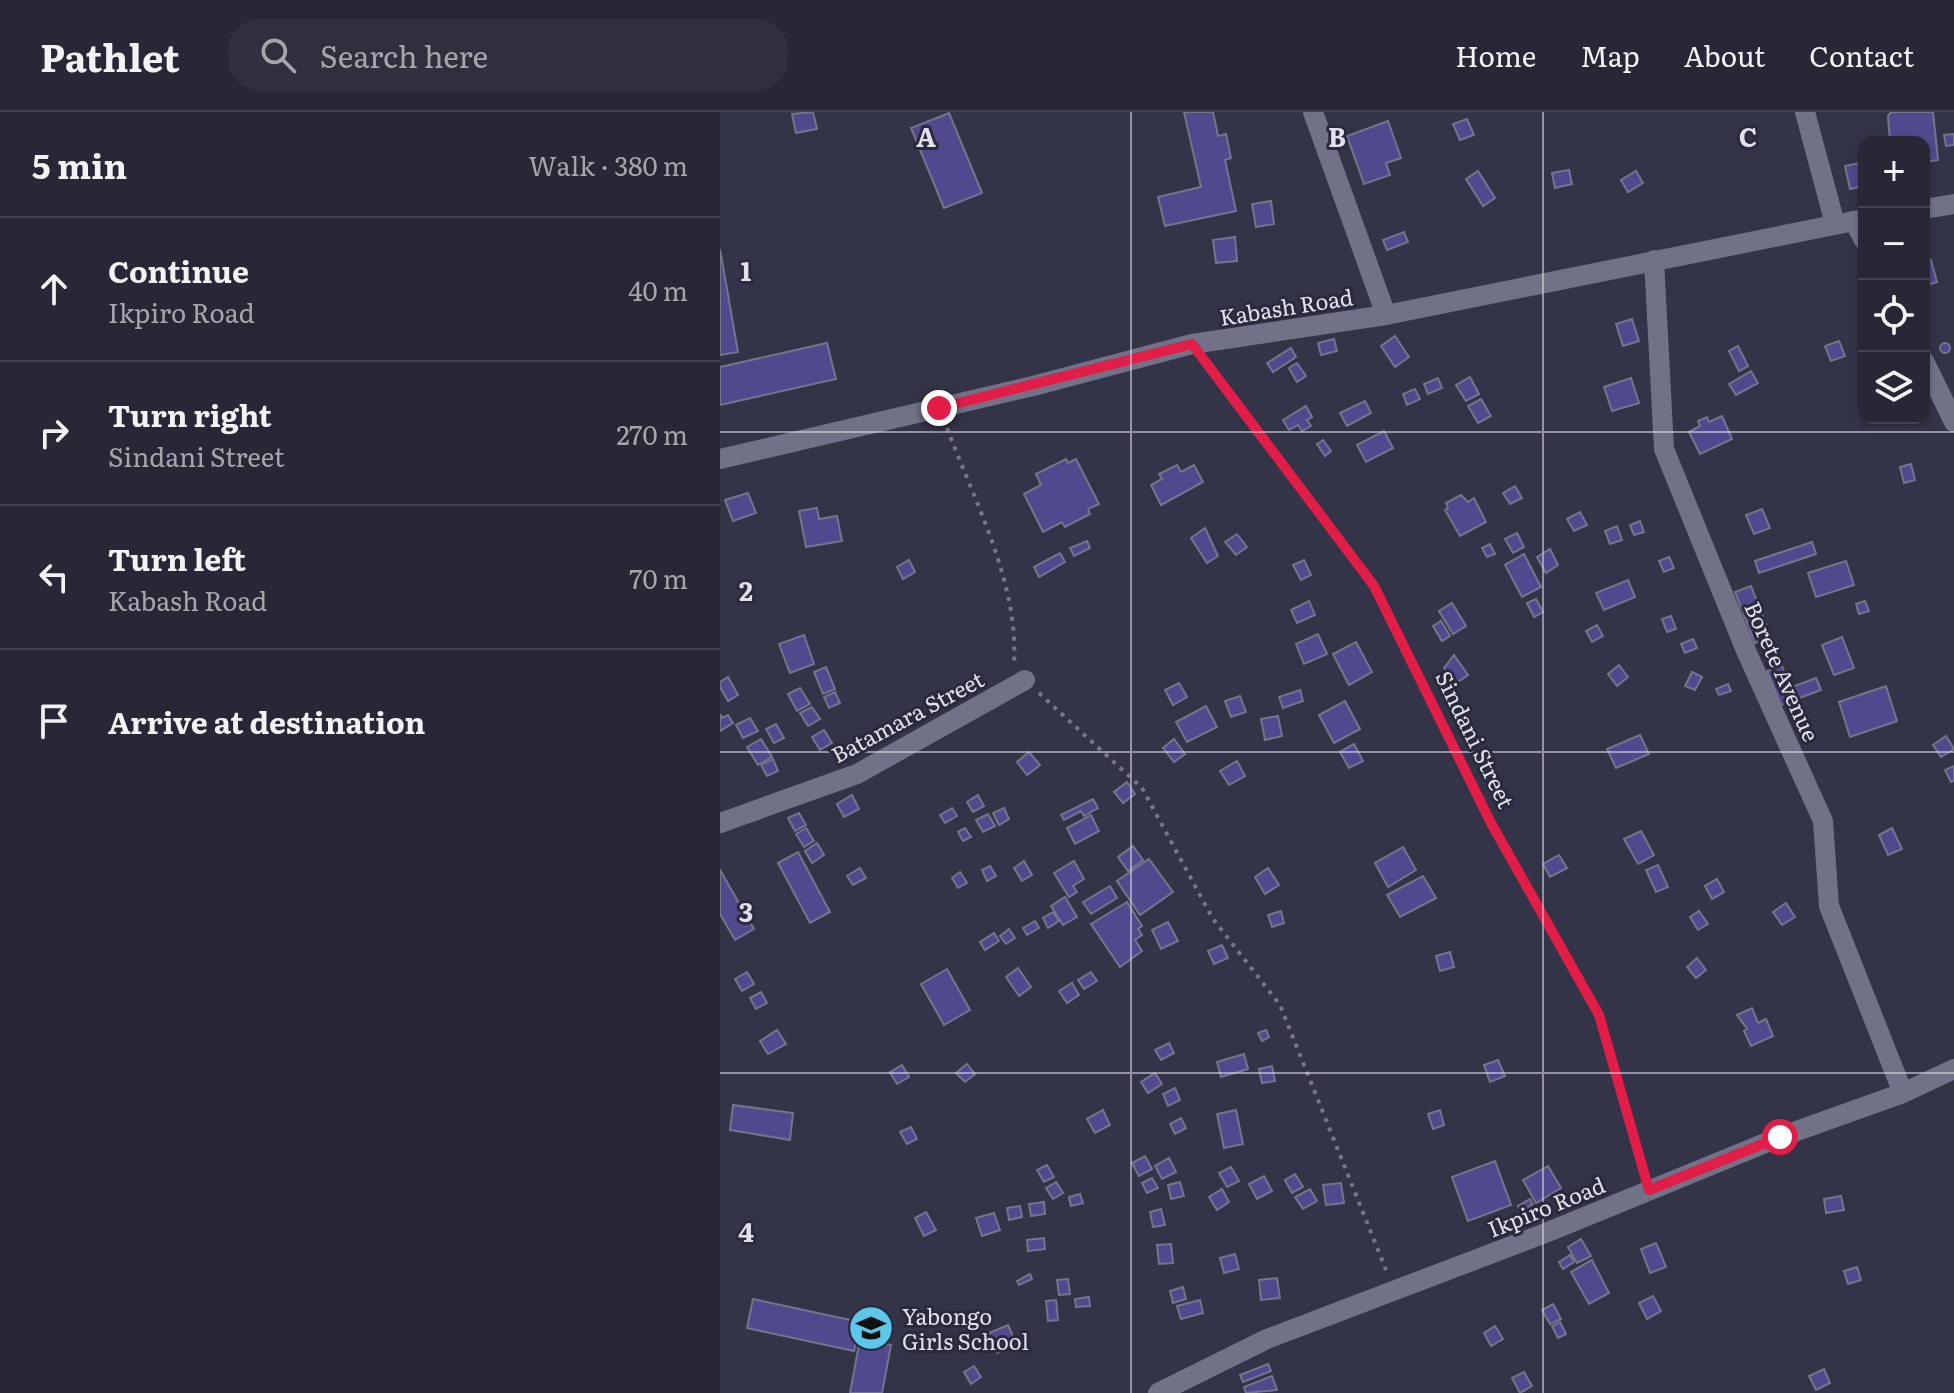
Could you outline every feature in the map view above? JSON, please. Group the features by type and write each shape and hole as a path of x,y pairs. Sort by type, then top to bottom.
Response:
{"street":[{"path":"1313,112 1386,315"},
{"path":"1805,112 1851,221"},
{"path":"1930,208 1954,204"},
{"name":"Kabash Road","path":"720,459 1192,344 1386,315 1851,221"},
{"name":"Borete Avenue","path":"1654,260 1664,449 1747,653 1823,821 1829,906 1903,1093"},
{"path":"1930,373 1954,422"},
{"name":"Batamara Street","path":"720,823 857,774 1025,680"},
{"name":"Ikpiro Road","path":"1158,1393 1267,1339 1780,1137 1903,1093 1954,1069"}],"path":[{"name":"Sindani Street","path":"1192,344 1374,586 1491,823 1599,1015 1649,1190"},
{"path":"939,408 1004,578 1016,632 1013,669 1142,788 1213,919 1280,1005 1394,1291"}],"building":[{"path":"813,112 817,129 796,133 792,114"},
{"path":"1184,112 1213,112 1218,136 1226,134 1231,158 1225,160 1236,211 1165,226 1158,197 1201,187"},
{"path":"1891,112 1933,112 1938,160 1930,161 1930,136 1890,136 1888,116"},
{"path":"949,113 982,193 944,208 911,128"},
{"path":"1467,119 1474,135 1460,140 1453,124"},
{"path":"1388,121 1401,158 1386,163 1390,175 1364,184 1347,136"},
{"path":"1954,134 1954,145 1946,146 1944,135"},
{"path":"1858,163 1858,187 1850,189 1845,166"},
{"path":"1569,170 1572,184 1555,188 1552,173"},
{"path":"1478,171 1495,198 1483,206 1466,179"},
{"path":"1636,171 1643,183 1628,192 1621,180"},
{"path":"1271,201 1274,224 1256,227 1252,204"},
{"path":"1404,232 1408,242 1387,250 1383,240"},
{"path":"1235,237 1237,261 1216,263 1213,240"},
{"path":"720,249 738,352 720,355"},
{"path":"1930,260 1937,282 1930,284 1930,280"},
{"path":"1632,319 1639,341 1623,346 1616,324"},
{"path":"1395,336 1409,357 1395,367 1381,346"},
{"path":"1334,339 1337,351 1321,355 1318,343"},
{"path":"1839,341 1845,356 1831,361 1825,346"},
{"path":"827,343 836,379 720,405 720,367"},
{"path":"1945,343 1950,348 1945,353 1940,348"},
{"path":"1738,346 1748,366 1739,371 1729,351"},
{"path":"1291,348 1296,357 1273,372 1267,363"},
{"path":"1297,363 1306,376 1297,382 1289,368"},
{"path":"1751,371 1758,383 1736,395 1729,384"},
{"path":"1470,377 1479,394 1466,401 1456,385"},
{"path":"1438,378 1442,388 1428,394 1424,384"},
{"path":"1631,378 1639,403 1612,411 1604,387"},
{"path":"1415,389 1420,399 1407,405 1403,394"},
{"path":"1481,399 1491,416 1478,423 1468,406"},
{"path":"1365,401 1371,413 1347,426 1340,413"},
{"path":"1306,406 1312,417 1307,420 1311,426 1302,431 1298,425 1289,430 1283,420"},
{"path":"1722,416 1732,439 1700,454 1689,432 1700,426 1698,421 1707,417 1709,422"},
{"path":"1384,431 1393,448 1366,462 1357,445"},
{"path":"1323,440 1331,451 1325,456 1317,444"},
{"path":"1066,459 1068,463 1076,459 1099,504 1088,509 1090,514 1065,527 1062,522 1043,532 1024,494 1041,485 1036,474"},
{"path":"1911,464 1915,480 1904,483 1900,467"},
{"path":"1177,465 1181,472 1194,465 1203,482 1161,505 1151,485 1162,479 1159,474"},
{"path":"1515,486 1522,498 1510,504 1503,493"},
{"path":"748,493 756,513 733,521 725,500"},
{"path":"1461,495 1468,502 1474,498 1486,522 1460,536 1445,510 1448,508 1446,503"},
{"path":"817,508 819,519 837,516 842,541 806,547 799,511"},
{"path":"1762,509 1770,528 1754,534 1746,515"},
{"path":"1580,512 1587,525 1574,531 1567,519"},
{"path":"1640,521 1644,532 1634,535 1630,525"},
{"path":"1617,526 1622,540 1610,544 1605,531"},
{"path":"1205,528 1218,556 1207,563 1191,538"},
{"path":"1517,533 1524,547 1513,553 1505,539"},
{"path":"1237,534 1247,547 1236,555 1225,542"},
{"path":"1087,541 1090,548 1074,556 1070,548"},
{"path":"1812,542 1816,554 1759,573 1755,561"},
{"path":"1490,544 1495,554 1487,557 1482,548"},
{"path":"1550,549 1558,565 1546,573 1537,557"},
{"path":"1060,553 1065,562 1039,577 1034,567"},
{"path":"1524,554 1541,587 1522,597 1505,565"},
{"path":"1669,557 1674,568 1664,572 1659,561"},
{"path":"909,560 915,572 903,579 897,567"},
{"path":"1304,560 1311,575 1301,580 1293,565"},
{"path":"1846,561 1854,585 1816,597 1808,573"},
{"path":"1628,580 1635,597 1604,610 1596,593"},
{"path":"1751,586 1771,637 1755,643 1735,592"},
{"path":"1536,599 1543,612 1534,617 1527,603"},
{"path":"1309,601 1315,615 1297,623 1291,610"},
{"path":"1865,601 1869,611 1859,614 1856,604"},
{"path":"1452,603 1466,626 1453,634 1439,611"},
{"path":"1671,616 1676,629 1667,632 1662,619"},
{"path":"1441,621 1450,636 1442,641 1433,626"},
{"path":"1597,625 1603,636 1592,642 1586,631"},
{"path":"1318,634 1327,654 1304,664 1296,644"},
{"path":"804,635 814,664 790,673 779,644"},
{"path":"1842,637 1854,668 1834,675 1822,645"},
{"path":"1693,639 1697,648 1685,653 1681,644"},
{"path":"1356,642 1372,672 1349,685 1333,654"},
{"path":"1454,655 1468,675 1455,684 1444,668"},
{"path":"1619,665 1628,677 1617,686 1608,674"},
{"path":"1782,666 1795,699 1781,705 1767,671"},
{"path":"826,667 835,689 823,694 814,672"},
{"path":"1692,672 1702,677 1695,690 1685,686"},
{"path":"728,677 738,695 728,701 720,682"},
{"path":"1816,678 1821,690 1797,699 1792,687"},
{"path":"1179,683 1187,697 1173,705 1165,690"},
{"path":"1728,684 1731,691 1719,695 1716,689"},
{"path":"1886,686 1897,721 1850,737 1839,702"},
{"path":"800,688 810,704 797,711 788,694"},
{"path":"1300,690 1303,701 1283,708 1279,697"},
{"path":"835,692 840,703 829,708 824,697"},
{"path":"1240,696 1246,712 1231,717 1225,701"},
{"path":"1345,701 1360,729 1334,743 1319,715"},
{"path":"1206,706 1217,727 1187,742 1176,722"},
{"path":"812,707 820,719 808,726 800,713"},
{"path":"720,714 722,718 728,715 733,723 720,731"},
{"path":"1278,716 1282,736 1265,740 1261,719"},
{"path":"750,718 758,731 743,738 736,725"},
{"path":"776,724 784,738 774,743 766,729"},
{"path":"824,730 832,743 820,750 812,737"},
{"path":"1640,735 1649,754 1616,768 1607,749"},
{"path":"1946,736 1954,749 1941,757 1933,745"},
{"path":"761,739 772,757 758,765 747,747"},
{"path":"1174,739 1185,754 1174,762 1163,748"},
{"path":"1354,744 1363,761 1349,768 1340,752"},
{"path":"1029,752 1040,765 1027,775 1017,762"},
{"path":"773,759 778,771 767,776 761,765"},
{"path":"1237,761 1245,776 1229,785 1220,771"},
{"path":"1954,766 1954,781 1951,782 1945,770"},
{"path":"1127,782 1135,794 1123,803 1114,792"},
{"path":"852,795 859,809 844,817 837,804"},
{"path":"978,795 984,806 973,812 967,802"},
{"path":"1093,799 1098,808 1084,816 1081,811 1064,820 1061,815"},
{"path":"952,808 957,816 945,823 940,815"},
{"path":"1004,808 1009,819 999,825 993,813"},
{"path":"799,813 806,825 795,831 788,818"},
{"path":"988,814 995,826 983,832 976,820"},
{"path":"1091,815 1099,831 1075,844 1067,828"},
{"path":"806,828 814,841 804,847 796,834"},
{"path":"965,828 971,837 963,841 958,832"},
{"path":"1892,828 1902,849 1888,855 1879,835"},
{"path":"1641,831 1654,855 1638,864 1624,839"},
{"path":"817,843 824,855 812,863 805,851"},
{"path":"1133,846 1143,860 1128,871 1118,857"},
{"path":"1403,847 1416,870 1388,887 1375,863"},
{"path":"798,852 830,912 810,923 778,863"},
{"path":"1559,855 1567,868 1550,877 1543,864"},
{"path":"1149,859 1173,892 1140,915 1117,881"},
{"path":"1024,861 1032,875 1022,881 1014,868"},
{"path":"1074,861 1084,879 1073,886 1077,892 1069,897 1054,873"},
{"path":"1658,865 1668,887 1656,892 1646,870"},
{"path":"990,866 996,876 987,881 982,870"},
{"path":"860,868 866,878 853,885 847,876"},
{"path":"1268,868 1279,885 1265,894 1255,877"},
{"path":"720,870 754,929 735,940 720,914"},
{"path":"960,872 967,883 958,888 952,878"},
{"path":"1423,876 1436,898 1400,917 1387,895"},
{"path":"1717,879 1724,892 1712,899 1705,886"},
{"path":"1110,886 1117,898 1091,914 1083,902"},
{"path":"1065,897 1077,917 1063,925 1051,906"},
{"path":"1127,902 1142,926 1138,929 1142,935 1135,940 1142,951 1120,967 1091,924"},
{"path":"1786,903 1795,917 1782,925 1773,912"},
{"path":"1281,911 1284,923 1272,927 1268,915"},
{"path":"1699,911 1708,924 1698,930 1690,917"},
{"path":"1053,912 1059,921 1048,928 1043,918"},
{"path":"1035,921 1039,928 1027,935 1023,928"},
{"path":"1168,922 1178,941 1161,949 1152,930"},
{"path":"1009,929 1015,938 1006,944 1000,936"},
{"path":"994,933 999,941 985,950 980,942"},
{"path":"1222,945 1228,958 1214,964 1208,951"},
{"path":"1450,952 1454,967 1440,971 1436,956"},
{"path":"1697,958 1706,970 1696,978 1687,967"},
{"path":"1018,968 1031,987 1019,996 1006,977"},
{"path":"947,969 970,1010 944,1025 921,984"},
{"path":"747,972 754,984 742,991 735,979"},
{"path":"1091,972 1097,981 1084,989 1078,980"},
{"path":"1072,983 1079,995 1067,1003 1059,991"},
{"path":"761,992 767,1003 756,1009 750,998"},
{"path":"1752,1008 1758,1023 1766,1019 1773,1036 1751,1046 1744,1031 1747,1029 1737,1015"},
{"path":"777,1030 786,1044 768,1054 760,1041"},
{"path":"1266,1030 1269,1037 1262,1041 1258,1033"},
{"path":"1169,1043 1174,1053 1161,1060 1155,1050"},
{"path":"1244,1054 1248,1069 1221,1077 1217,1062"},
{"path":"1498,1060 1505,1076 1490,1082 1484,1065"},
{"path":"967,1064 975,1074 965,1082 956,1073"},
{"path":"902,1065 909,1077 897,1084 890,1072"},
{"path":"1272,1066 1275,1081 1262,1083 1259,1069"},
{"path":"1155,1073 1162,1084 1148,1093 1141,1082"},
{"path":"1175,1088 1180,1100 1168,1106 1163,1094"},
{"path":"733,1105 793,1113 790,1140 730,1130"},
{"path":"1103,1110 1110,1125 1095,1133 1087,1119"},
{"path":"1236,1110 1243,1144 1224,1148 1217,1114"},
{"path":"1440,1110 1444,1125 1433,1129 1428,1114"},
{"path":"1181,1118 1186,1128 1175,1134 1170,1124"},
{"path":"911,1127 917,1139 907,1144 900,1132"},
{"path":"1145,1156 1152,1169 1139,1176 1132,1163"},
{"path":"1169,1158 1176,1172 1162,1179 1155,1166"},
{"path":"1495,1161 1511,1205 1468,1221 1452,1177"},
{"path":"1047,1165 1054,1177 1044,1182 1037,1170"},
{"path":"1548,1166 1561,1188 1536,1203 1523,1180"},
{"path":"1231,1167 1239,1181 1227,1187 1219,1173"},
{"path":"1295,1174 1303,1187 1292,1193 1285,1180"},
{"path":"1264,1176 1272,1191 1257,1199 1249,1184"},
{"path":"1152,1178 1158,1188 1147,1193 1142,1183"},
{"path":"1056,1182 1063,1193 1053,1199 1046,1188"},
{"path":"1180,1182 1184,1196 1171,1199 1168,1185"},
{"path":"1341,1183 1344,1203 1326,1205 1323,1185"},
{"path":"1222,1189 1229,1202 1217,1210 1209,1197"},
{"path":"1310,1189 1317,1201 1303,1209 1295,1197"},
{"path":"1080,1194 1083,1203 1071,1206 1069,1197"},
{"path":"1841,1196 1844,1210 1826,1213 1824,1199"},
{"path":"1530,1199 1533,1204 1521,1212 1518,1206"},
{"path":"1044,1202 1045,1214 1031,1216 1029,1204"},
{"path":"1020,1206 1022,1217 1009,1220 1007,1208"},
{"path":"1161,1209 1165,1225 1153,1227 1150,1212"},
{"path":"926,1212 936,1230 924,1236 915,1218"},
{"path":"994,1213 1000,1230 982,1236 976,1218"},
{"path":"1044,1238 1045,1249 1028,1251 1027,1240"},
{"path":"1581,1239 1591,1256 1577,1263 1568,1247"},
{"path":"1656,1243 1666,1267 1650,1273 1641,1249"},
{"path":"1171,1244 1173,1263 1159,1264 1157,1245"},
{"path":"1235,1254 1239,1269 1224,1273 1220,1258"},
{"path":"1570,1255 1574,1262 1563,1269 1559,1262"},
{"path":"1592,1260 1609,1293 1589,1304 1571,1272"},
{"path":"1857,1267 1861,1280 1848,1284 1844,1271"},
{"path":"1030,1274 1032,1279 1019,1285 1017,1281"},
{"path":"1277,1278 1280,1298 1261,1300 1259,1280"},
{"path":"1068,1279 1070,1294 1059,1295 1057,1280"},
{"path":"1183,1287 1186,1299 1173,1303 1170,1291"},
{"path":"1653,1296 1661,1311 1647,1319 1639,1303"},
{"path":"1089,1297 1090,1306 1076,1307 1075,1299"},
{"path":"753,1299 860,1322 854,1351 747,1328"},
{"path":"1056,1300 1058,1320 1048,1321 1046,1301"},
{"path":"1200,1300 1203,1313 1181,1319 1177,1306"},
{"path":"1553,1304 1561,1319 1550,1324 1542,1310"},
{"path":"1560,1322 1566,1334 1558,1338 1552,1326"},
{"path":"1008,1325 1017,1345 997,1353 989,1333"},
{"path":"1495,1326 1503,1339 1491,1346 1484,1333"},
{"path":"860,1339 891,1345 882,1393 850,1393"},
{"path":"1268,1364 1271,1371 1243,1382 1240,1375"},
{"path":"974,1366 981,1377 971,1384 964,1372"},
{"path":"1824,1369 1830,1383 1816,1390 1809,1376"},
{"path":"1524,1372 1532,1386 1520,1393 1512,1378"},
{"path":"1272,1376 1277,1390 1246,1393 1244,1387"}],"place":[{"name":"Yabongo Girls School","path":"871,1328"}],"route":[{"path":"939,408 1192,344 1374,586 1491,823 1599,1015 1649,1190 1780,1137"}]}
